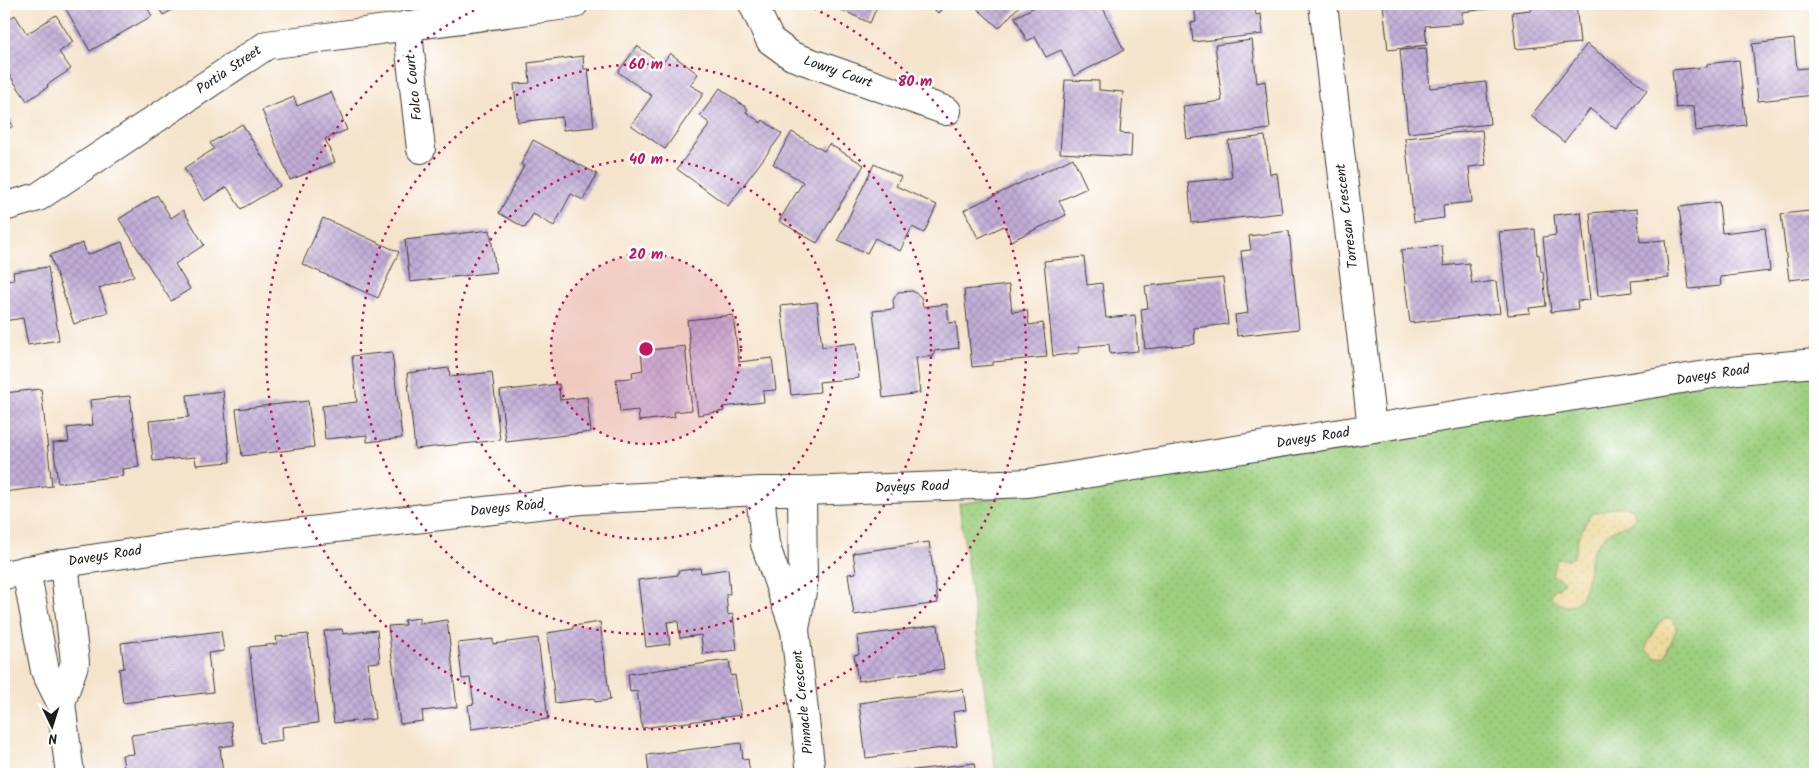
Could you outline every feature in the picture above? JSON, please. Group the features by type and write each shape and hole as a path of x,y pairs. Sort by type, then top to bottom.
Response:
{"street":[{"name":"Portia Street","path":"4,207 38,197 267,45 574,4"},
{"name":"Lowry Court","path":"753,4 770,40 792,56 947,110"},
{"name":"Torresan Crescent","path":"1322,4 1372,428"},
{"name":"Falco Court","path":"408,25 421,150"},
{"name":"Daveys Road","path":"15,573 64,562 171,547 580,500 760,491 1028,484 1759,367 1815,363"},
{"name":"Pinnacle Crescent","path":"760,491 765,544 794,630 811,774"},
{"name":"Pinnacle Crescent","path":"794,630 803,586 802,491"},
{"path":"61,703 75,662 64,562"},
{"path":"15,573 45,671 61,703 70,774"}],"green space":[{"path":"1815,364 1815,774 996,774 959,504 1738,370"}],"sand":[{"path":"1617,507 1634,509 1635,517 1631,523 1617,528 1601,539 1591,555 1585,588 1577,602 1571,605 1557,603 1551,596 1554,589 1559,588 1565,581 1552,575 1556,561 1560,558 1567,560 1574,557 1579,535 1591,514"},
{"path":"1667,618 1672,619 1675,623 1676,631 1664,657 1656,658 1647,651 1646,647 1659,623"}],"building":[{"path":"63,4 145,4 152,16 90,51"},
{"path":"156,4 183,4 163,15"},
{"path":"829,4 878,4 870,23"},
{"path":"928,4 946,4 938,13"},
{"path":"972,4 1021,4 999,28"},
{"path":"1041,4 1101,4 1124,50 1074,76 1061,50 1046,57 1035,37 1027,41 1015,17"},
{"path":"1194,4 1254,4 1256,15 1261,14 1263,34 1193,42 1191,23 1196,22"},
{"path":"1383,4 1486,4 1487,9 1462,12 1462,23 1425,26 1427,45 1388,50"},
{"path":"1530,4 1576,4 1580,43 1516,49 1512,12 1531,10"},
{"path":"15,15 27,34 56,15 73,42 59,52 71,69 27,101 4,67 4,23"},
{"path":"1794,39 1797,69 1815,67 1815,95 1758,101 1752,44"},
{"path":"1252,40 1257,83 1265,81 1270,129 1187,139 1183,106 1222,101 1215,45"},
{"path":"1587,44 1647,90 1616,129 1590,109 1564,142 1531,116"},
{"path":"637,46 662,64 670,53 698,74 690,85 704,93 665,149 631,125 652,96 618,72"},
{"path":"1426,48 1430,88 1486,82 1490,124 1408,133 1400,50"},
{"path":"583,56 584,69 588,69 594,127 563,130 562,117 518,122 514,84 530,83 528,63"},
{"path":"1739,60 1746,125 1696,131 1694,106 1676,108 1672,70 1707,67 1707,64"},
{"path":"1065,80 1099,81 1099,90 1123,92 1120,133 1132,134 1131,157 1060,153"},
{"path":"720,88 748,109 746,112 761,123 763,120 782,134 728,206 677,169 710,124 700,116"},
{"path":"331,92 347,130 325,139 335,162 290,180 262,110 294,97 297,106"},
{"path":"4,108 13,126 4,131"},
{"path":"242,124 280,186 241,209 227,187 204,201 184,168 214,149 210,143"},
{"path":"1482,130 1486,165 1469,167 1472,202 1443,205 1444,218 1414,222 1405,138"},
{"path":"792,132 824,151 829,144 864,165 817,243 779,221 803,182 773,164"},
{"path":"1265,136 1270,174 1277,173 1282,213 1192,223 1188,182 1232,178 1228,141"},
{"path":"533,140 597,174 583,200 571,194 554,226 533,214 525,228 499,213 524,166 521,164"},
{"path":"1073,158 1087,188 1059,201 1066,215 1011,241 1004,226 978,238 964,210"},
{"path":"874,164 901,177 896,186 937,205 924,233 912,227 900,251 875,238 867,253 838,240"},
{"path":"157,195 171,218 183,210 204,245 175,264 190,289 171,301 119,219"},
{"path":"1719,202 1722,233 1765,228 1770,271 1720,277 1721,286 1689,289 1679,207"},
{"path":"1637,209 1640,242 1665,240 1669,278 1631,281 1632,292 1598,296 1590,213"},
{"path":"1810,211 1812,230 1815,229 1815,277 1789,280 1781,214"},
{"path":"1581,212 1590,300 1577,301 1578,309 1551,312 1543,237 1556,235 1554,215"},
{"path":"323,218 399,252 378,298 302,264"},
{"path":"1535,229 1537,255 1539,254 1541,272 1543,272 1546,306 1529,308 1530,313 1508,315 1499,232"},
{"path":"490,230 496,272 410,282 405,240"},
{"path":"1289,231 1299,329 1237,336 1235,315 1248,313 1241,251 1251,250 1249,236"},
{"path":"122,242 134,276 99,288 108,312 74,324 50,255 83,243 87,255"},
{"path":"1442,246 1444,266 1469,263 1472,284 1496,281 1500,313 1410,323 1401,250"},
{"path":"1084,257 1087,285 1102,283 1106,318 1135,315 1138,351 1110,354 1109,344 1078,347 1079,353 1053,356 1044,261"},
{"path":"48,267 59,340 28,345 23,318 4,321 4,281 14,280 13,272"},
{"path":"1223,278 1228,324 1194,328 1195,344 1145,349 1141,309 1148,308 1145,286"},
{"path":"1009,285 1012,312 1027,310 1029,325 1043,323 1047,357 993,362 993,365 972,367 964,290"},
{"path":"913,291 921,297 923,307 947,304 949,323 956,322 959,348 934,351 934,356 916,358 920,393 883,398 873,311 894,309 893,300 898,292"},
{"path":"817,302 822,347 856,343 859,378 819,382 820,392 791,395 781,306"},
{"path":"733,315 739,362 772,358 776,390 763,391 764,402 723,407 724,411 698,415 687,320"},
{"path":"685,346 692,410 674,412 675,417 639,421 638,410 620,412 616,379 633,378 632,372 643,370 641,351"},
{"path":"392,352 402,438 367,442 367,435 325,439 322,406 357,402 352,356"},
{"path":"449,368 450,377 492,372 500,440 415,449 407,373"},
{"path":"559,384 560,400 587,397 591,432 506,442 500,391"},
{"path":"41,389 52,486 4,492 4,393"},
{"path":"223,391 230,462 196,465 195,457 153,461 149,421 189,417 187,395"},
{"path":"130,396 139,467 122,469 123,476 58,483 53,443 69,442 67,428 93,425 90,400"},
{"path":"308,401 314,447 242,456 236,409"},
{"path":"929,542 938,603 854,615 848,574 856,573 853,553"},
{"path":"700,568 701,573 728,569 730,594 726,594 728,615 733,614 737,650 703,654 701,635 680,638 678,621 667,622 670,644 646,647 638,580 678,575 678,571"},
{"path":"419,618 419,624 447,620 457,707 422,711 423,721 400,724 388,626 405,625 404,620"},
{"path":"600,622 610,700 595,702 594,698 555,703 547,633 573,629 573,626"},
{"path":"938,625 944,669 858,681 854,655 859,654 857,636"},
{"path":"342,629 343,634 377,630 380,662 368,663 375,719 334,723 324,631"},
{"path":"221,631 224,651 208,653 213,692 123,703 119,669 124,668 121,643"},
{"path":"308,634 318,723 282,727 283,740 260,743 249,647 277,644 276,637"},
{"path":"538,638 548,719 471,729 468,705 474,704 470,678 462,679 458,643 493,639 493,644"},
{"path":"729,660 731,676 735,675 741,715 642,728 637,691 630,692 628,674"},
{"path":"963,689 966,710 953,712 957,746 866,758 859,703"},
{"path":"231,722 234,745 220,747 223,774 125,774 122,755 134,754 131,735"},
{"path":"741,743 743,760 748,759 750,774 649,774 647,755"},
{"path":"4,756 6,756 8,774 4,774"},
{"path":"974,763 976,774 889,774 889,773"}]}
